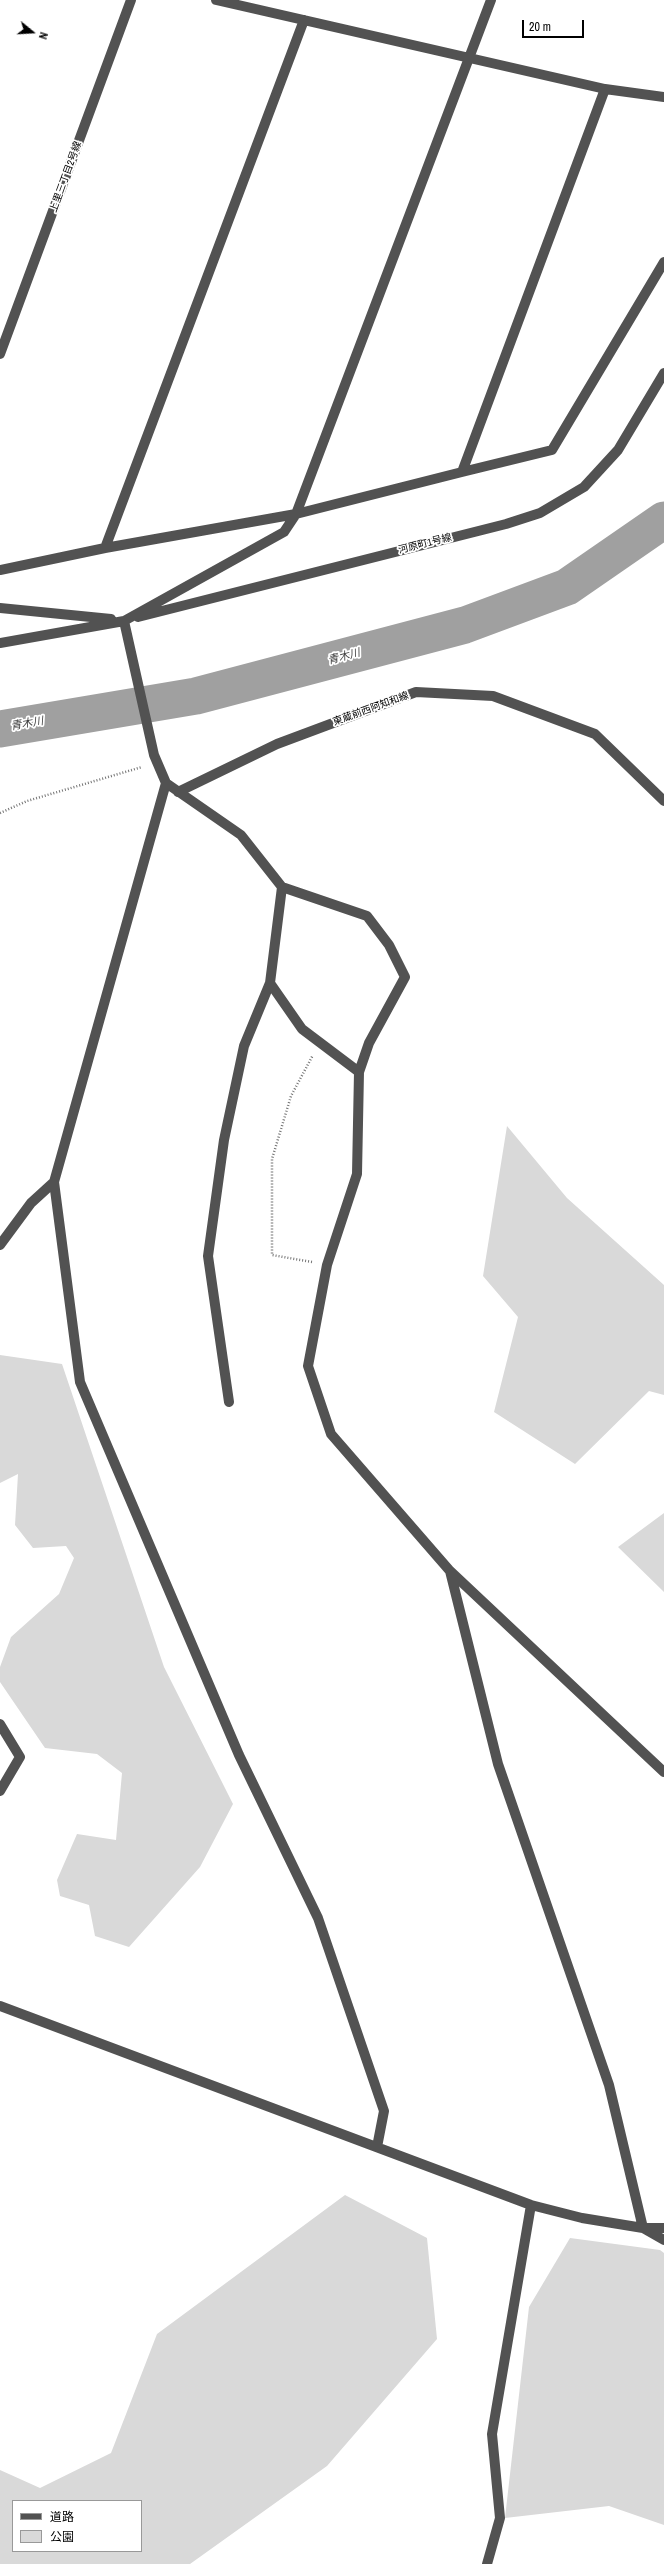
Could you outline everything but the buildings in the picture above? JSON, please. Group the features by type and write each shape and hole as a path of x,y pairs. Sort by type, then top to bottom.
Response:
{"street":[{"name":"上里三丁目2号線","path":"0,354 131,0"},
{"path":"216,0 605,89 664,97"},
{"path":"0,644 124,620 284,532 296,514 492,0"},
{"path":"105,548 304,20"},
{"path":"462,472 605,89"},
{"path":"0,570 105,548 296,514 552,450 664,262"},
{"name":"河原町1号線","path":"124,620 498,526 540,513 584,487 618,450 664,373"},
{"path":"0,608 124,620"},
{"path":"124,620 155,759 166,783 241,835 282,888 366,916 389,945 405,977 369,1043 359,1072 357,1174 328,1265 308,1366 331,1434 450,1571 664,1772"},
{"name":"東蔵前西阿知和線","path":"178,792 277,744 416,692 493,696 595,734 664,801"},
{"path":"166,783 54,1182 80,1382 239,1755 318,1918 384,2111 376,2148"},
{"path":"229,1402 208,1256 224,1140 244,1046 270,983 282,888"},
{"path":"270,983 302,1029 359,1072"},
{"path":"0,1245 31,1203 54,1182"},
{"path":"450,1571 498,1764 609,2084 643,2228 664,2240"},
{"path":"0,1724 20,1757 0,1791"},
{"path":"0,2006 531,2205 582,2218 643,2228 664,2228"},
{"path":"487,2564 500,2518 492,2434 531,2205"}],"path":[{"path":"0,813 27,801 155,759"},
{"path":"319,1042 291,1096 272,1159 272,1255 328,1265"}],"green space":[{"path":"507,1126 567,1198 664,1285 664,1395 649,1391 575,1464 494,1412 518,1317 483,1276"},
{"path":"0,1355 62,1364 164,1667 233,1804 200,1867 129,1947 95,1936 89,1905 60,1896 57,1880 77,1834 116,1840 122,1773 97,1754 45,1748 0,1682 0,1667 11,1637 59,1594 74,1558 66,1546 33,1548 15,1525 18,1474 0,1483"},
{"path":"664,1513 664,1592 618,1547"},
{"path":"345,2195 427,2238 437,2339 327,2466 190,2564 0,2564 0,2470 40,2488 111,2453 157,2334"},
{"path":"570,2238 660,2250 664,2253 664,2525 609,2506 505,2518 529,2307"}],"waterway":[{"name":"青木川","path":"0,729 196,696 465,625 567,587 664,520"}]}
